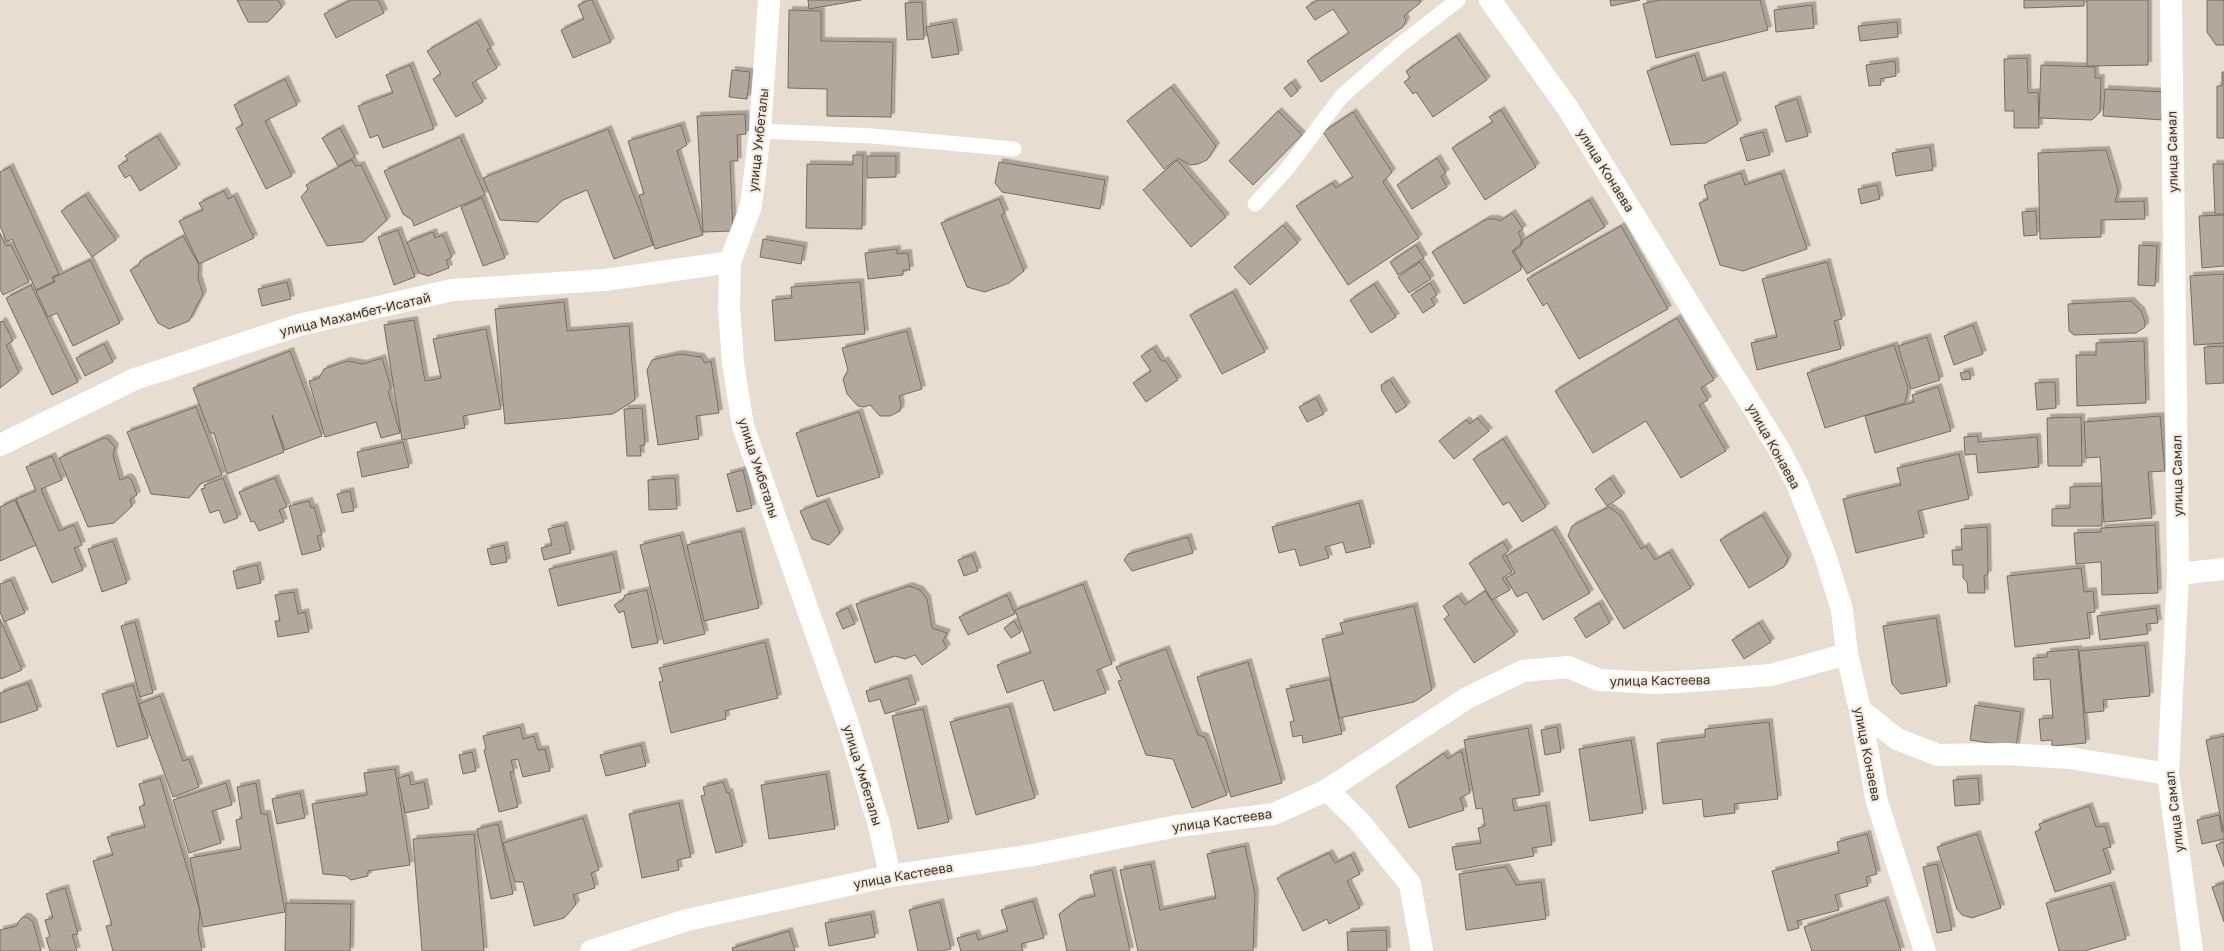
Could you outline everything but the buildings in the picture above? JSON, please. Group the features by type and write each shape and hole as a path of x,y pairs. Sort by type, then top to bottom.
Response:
{"street":[{"name":"улица Умбеталы","path":"769,0 760,131 751,206 730,262 729,308 733,362 743,426 848,724 879,825 890,876"},
{"name":"улица Конаева","path":"1490,0 1567,107 1780,451 1798,486 1826,555 1842,610 1847,654 1860,710 1877,802 1925,951"},
{"name":"улица Самал","path":"2171,0 2178,574 2168,774 2192,951"},
{"name":"улица Махамбет-Исатай","path":"0,446 135,379 299,325 452,290 605,280 730,262"},
{"path":"2178,574 2224,569"},
{"name":"улица Кастеева","path":"599,949 687,920 890,876 1033,855 1177,826 1274,814 1327,790 1467,698 1523,671 1568,667 1599,680 1655,682 1708,680 1771,675 1847,654"},
{"path":"1860,710 1898,739 1938,755 2007,754 2069,758 2168,774"},
{"path":"1327,790 1359,821 1410,884 1422,951"}],"lane":[{"path":"1255,204 1287,169 1341,97 1400,45 1458,0"},
{"path":"760,131 872,136 1014,149"}]}
